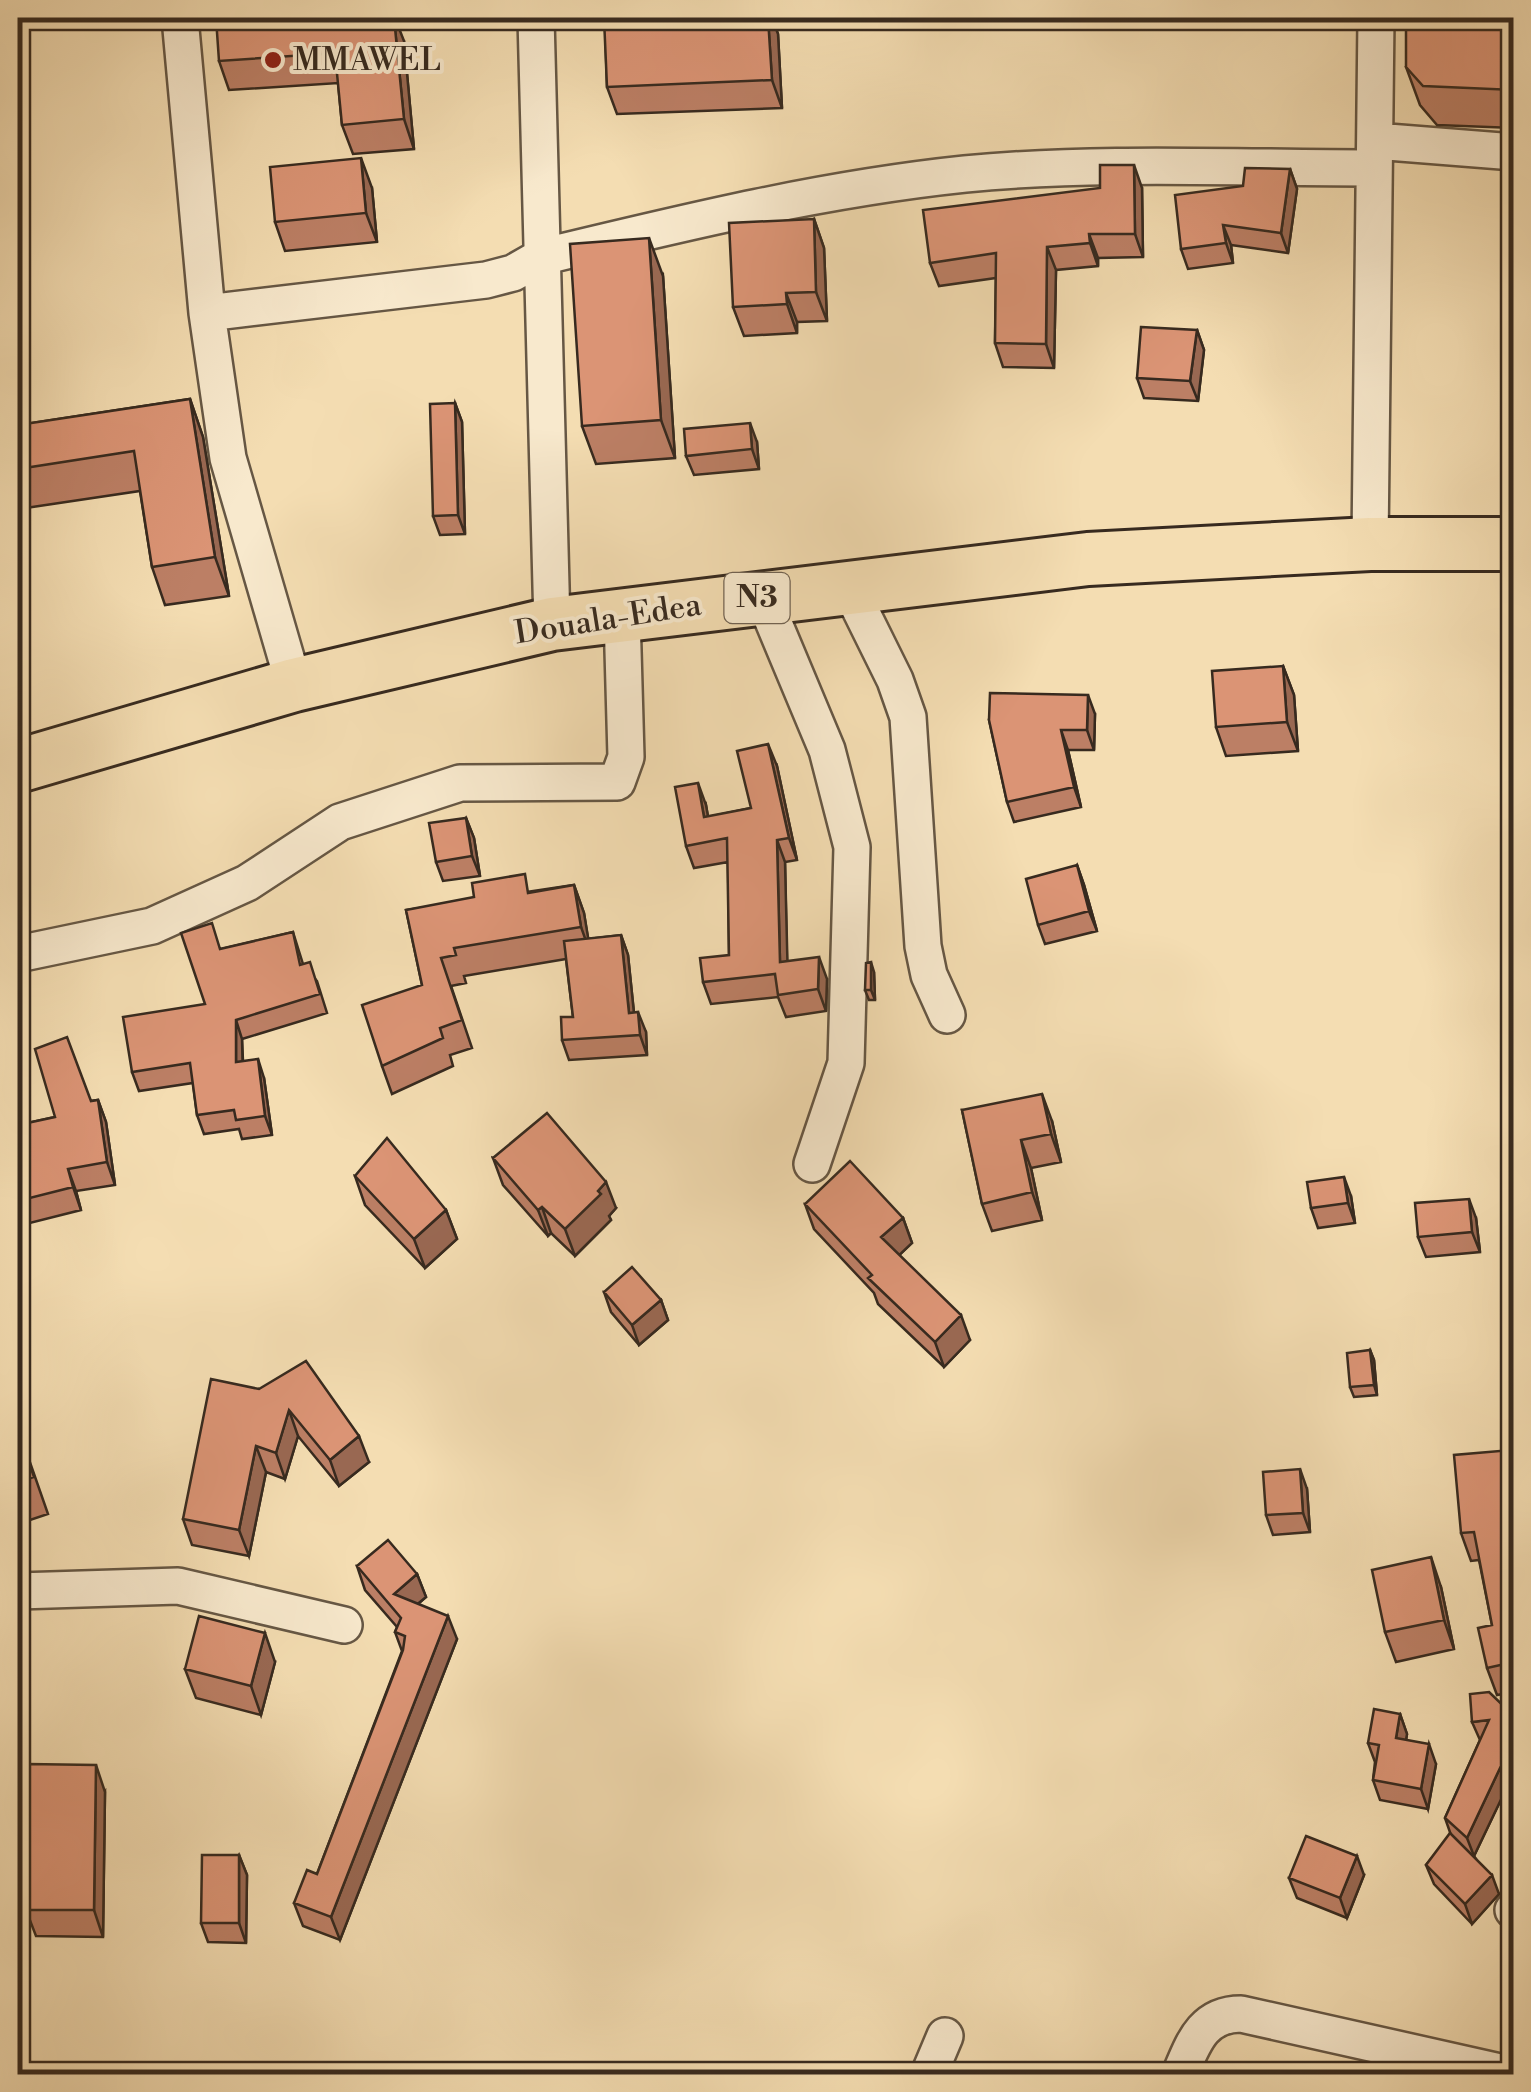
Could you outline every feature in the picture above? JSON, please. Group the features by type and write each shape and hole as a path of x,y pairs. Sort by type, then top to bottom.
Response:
{"highway":[{"name":"Douala-Edea","path":"18,766 294,685 552,624 1088,559 1370,544 1514,544"}],"street":[{"path":"180,18 207,313 228,458 294,685"},
{"path":"536,18 552,624"},
{"path":"1370,544 1376,18"},
{"path":"207,313 486,280 513,273 541,257 735,210 838,191 968,174 1374,154 1514,152"},
{"path":"848,587 895,680 908,716 923,946 929,975 947,1015"},
{"path":"763,597 828,750 852,847 846,1063 812,1164"},
{"path":"18,954 152,926 247,883 340,822 460,782 617,782 626,757 622,615"},
{"path":"18,1591 178,1586 344,1625"},
{"path":"1180,2074 1198,2032 1213,2020 1241,2014 1509,2074"},
{"path":"929,2074 944,2036"}],"building":[{"path":"216,18 394,18 404,119 342,125 335,53 219,61"},
{"path":"604,18 768,18 772,80 607,87"},
{"path":"1406,18 1514,18 1514,90 1423,86 1406,67"},
{"path":"361,158 366,213 275,222 270,167"},
{"path":"1100,165 1134,165 1135,234 1089,234 1090,243 1047,247 1046,344 995,343 996,253 930,263 923,210 1100,188"},
{"path":"1245,168 1290,169 1281,233 1223,225 1226,243 1181,249 1175,195 1243,186"},
{"path":"814,219 816,292 786,293 787,304 733,307 729,223"},
{"path":"649,238 661,420 582,426 570,244"},
{"path":"1141,327 1197,330 1190,381 1137,378"},
{"path":"190,399 215,557 152,567 134,451 18,469 18,425"},
{"path":"455,403 458,515 433,516 430,404"},
{"path":"750,423 752,449 686,456 684,429"},
{"path":"1283,666 1287,722 1216,727 1212,671"},
{"path":"990,693 1088,695 1087,730 1061,730 1074,787 1007,802 989,720"},
{"path":"768,744 789,838 777,840 780,962 819,957 818,989 778,995 775,974 703,982 700,958 729,955 727,838 686,846 675,787 698,783 704,817 751,808 737,751"},
{"path":"466,818 472,856 436,862 429,823"},
{"path":"1077,865 1089,911 1038,925 1026,879"},
{"path":"525,874 528,893 574,885 581,927 454,948 456,955 441,958 462,1020 440,1028 443,1038 382,1066 362,1005 422,985 406,910 474,897 472,883"},
{"path":"212,923 220,949 293,932 300,965 310,962 320,994 236,1020 236,1062 258,1059 265,1116 236,1120 234,1110 197,1115 190,1063 132,1072 123,1017 205,1004 181,933"},
{"path":"621,935 629,1013 638,1012 640,1035 562,1040 561,1017 573,1017 564,941"},
{"path":"871,962 871,990 865,990 866,963"},
{"path":"67,1037 91,1101 98,1100 107,1162 68,1169 73,1187 18,1201 18,1125 55,1117 35,1049"},
{"path":"1042,1094 1051,1134 1021,1140 1032,1192 982,1204 962,1110"},
{"path":"547,1113 606,1182 598,1191 601,1194 565,1229 542,1207 538,1210 493,1158"},
{"path":"387,1138 446,1210 414,1239 355,1176"},
{"path":"850,1161 903,1218 881,1237 961,1315 935,1342 868,1278 872,1275 805,1204"},
{"path":"1344,1177 1348,1203 1311,1208 1307,1182"},
{"path":"1469,1199 1472,1232 1418,1237 1415,1203"},
{"path":"632,1267 661,1300 632,1325 604,1292"},
{"path":"1370,1350 1374,1385 1350,1387 1347,1353"},
{"path":"306,1361 359,1436 330,1460 289,1410 276,1453 256,1446 239,1530 183,1519 211,1379 259,1389"},
{"path":"18,1429 34,1477 18,1482"},
{"path":"1511,1450 1514,1662 1487,1668 1478,1628 1492,1625 1474,1532 1461,1533 1454,1455"},
{"path":"1300,1469 1303,1513 1266,1515 1263,1472"},
{"path":"388,1540 417,1574 394,1594 448,1616 331,1917 294,1903 307,1870 317,1874 403,1650 405,1636 395,1632 401,1618 357,1566"},
{"path":"1431,1557 1444,1620 1385,1632 1372,1570"},
{"path":"199,1616 265,1633 251,1686 185,1669"},
{"path":"1489,1692 1514,1716 1514,1781 1500,1768 1467,1838 1445,1818 1489,1720 1472,1722 1470,1694"},
{"path":"1374,1709 1400,1714 1396,1738 1429,1744 1421,1789 1373,1780 1379,1745 1368,1743"},
{"path":"27,1764 96,1765 94,1910 26,1910"},
{"path":"1450,1833 1492,1875 1465,1904 1426,1865"},
{"path":"1306,1836 1357,1856 1340,1898 1289,1878"},
{"path":"202,1855 239,1855 239,1923 201,1923"}],"place":[{"name":"MMAWEL","path":"273,60"}]}
